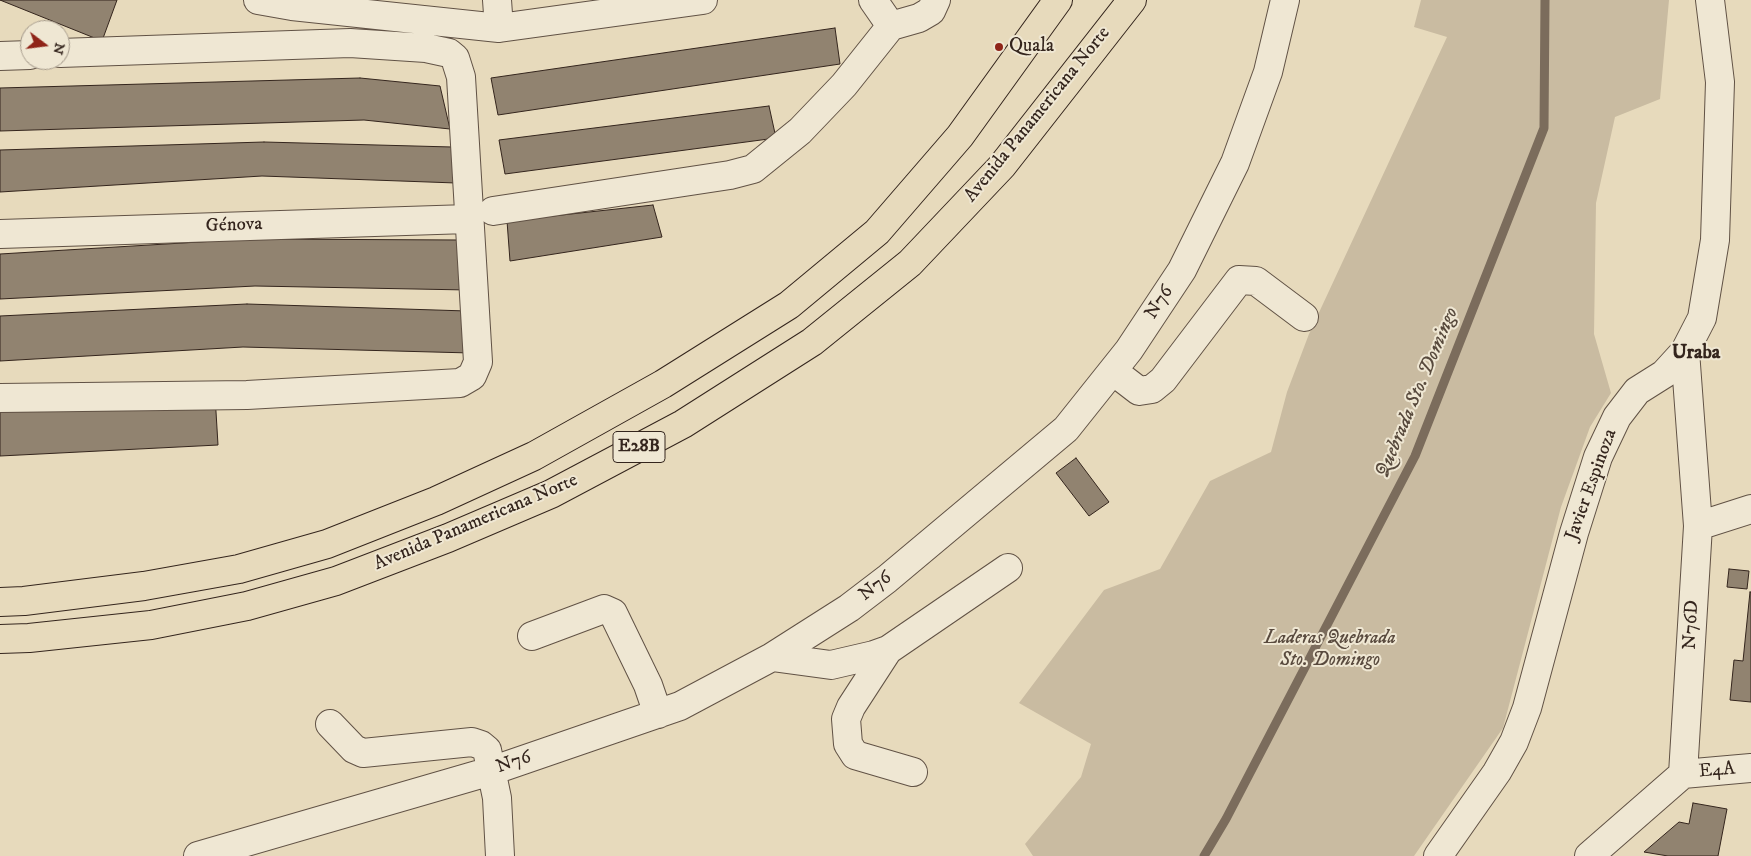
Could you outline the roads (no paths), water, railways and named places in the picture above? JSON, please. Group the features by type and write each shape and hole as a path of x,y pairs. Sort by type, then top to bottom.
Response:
{"main road":[{"name":"Avenida Panamericana Norte","path":"0,602 24,601 154,585 239,569 327,544 436,501 534,456 663,384 788,305 877,232 960,136 1058,0"},
{"name":"Avenida Panamericana Norte","path":"0,639 29,638 151,625 247,606 336,581 448,538 551,494 683,424 812,342 910,263 1002,166 1132,0"}],"street":[{"path":"258,0 292,6 498,28 704,0"},
{"path":"497,0 498,28"},
{"path":"873,0 891,26 920,18 931,11 936,0"},
{"name":"N76","path":"198,856 491,771 680,706 772,657 849,608 887,579 1066,429 1129,350 1182,270 1235,163 1268,72 1285,0"},
{"name":"Javier Espinoza","path":"1438,856 1497,772 1514,742 1527,708 1574,533 1598,457 1617,417 1637,391 1664,374 1685,351 1702,318 1715,240 1720,82 1710,0"},
{"name":"Génova","path":"0,234 481,215 730,175 753,169 800,131 844,85 891,26"},
{"path":"0,398 247,395 460,383 472,376 478,362 481,215 461,77 455,58 443,50 397,45 350,44 70,54"},
{"path":"0,56 20,55"},
{"path":"1113,371 1140,391 1152,389 1163,380 1239,280 1256,281 1304,317"},
{"name":"N76D","path":"1683,774 1698,526 1685,351"},
{"path":"1698,526 1751,509"},
{"path":"772,657 831,665 888,650 1008,568"},
{"path":"532,636 604,609 613,613 648,686 658,714"},
{"path":"888,650 858,695 846,720 848,744 855,755 913,772"},
{"path":"330,724 354,749 363,753 472,742 481,745 487,750 496,798 500,856"},
{"name":"E4A","path":"1683,774 1751,768"},
{"path":"1589,856 1683,774"}],"waterway":[{"name":"Quebrada Sto. Domingo","path":"1204,856 1226,819 1415,456 1544,128 1545,0"}],"place":[{"name":"Quala","path":"999,47"}],"district":[{"name":"Uraba","path":"1696,354"}],"park label":[{"name":"Laderas Quebrada Sto. Domingo","path":"1330,650"}]}
